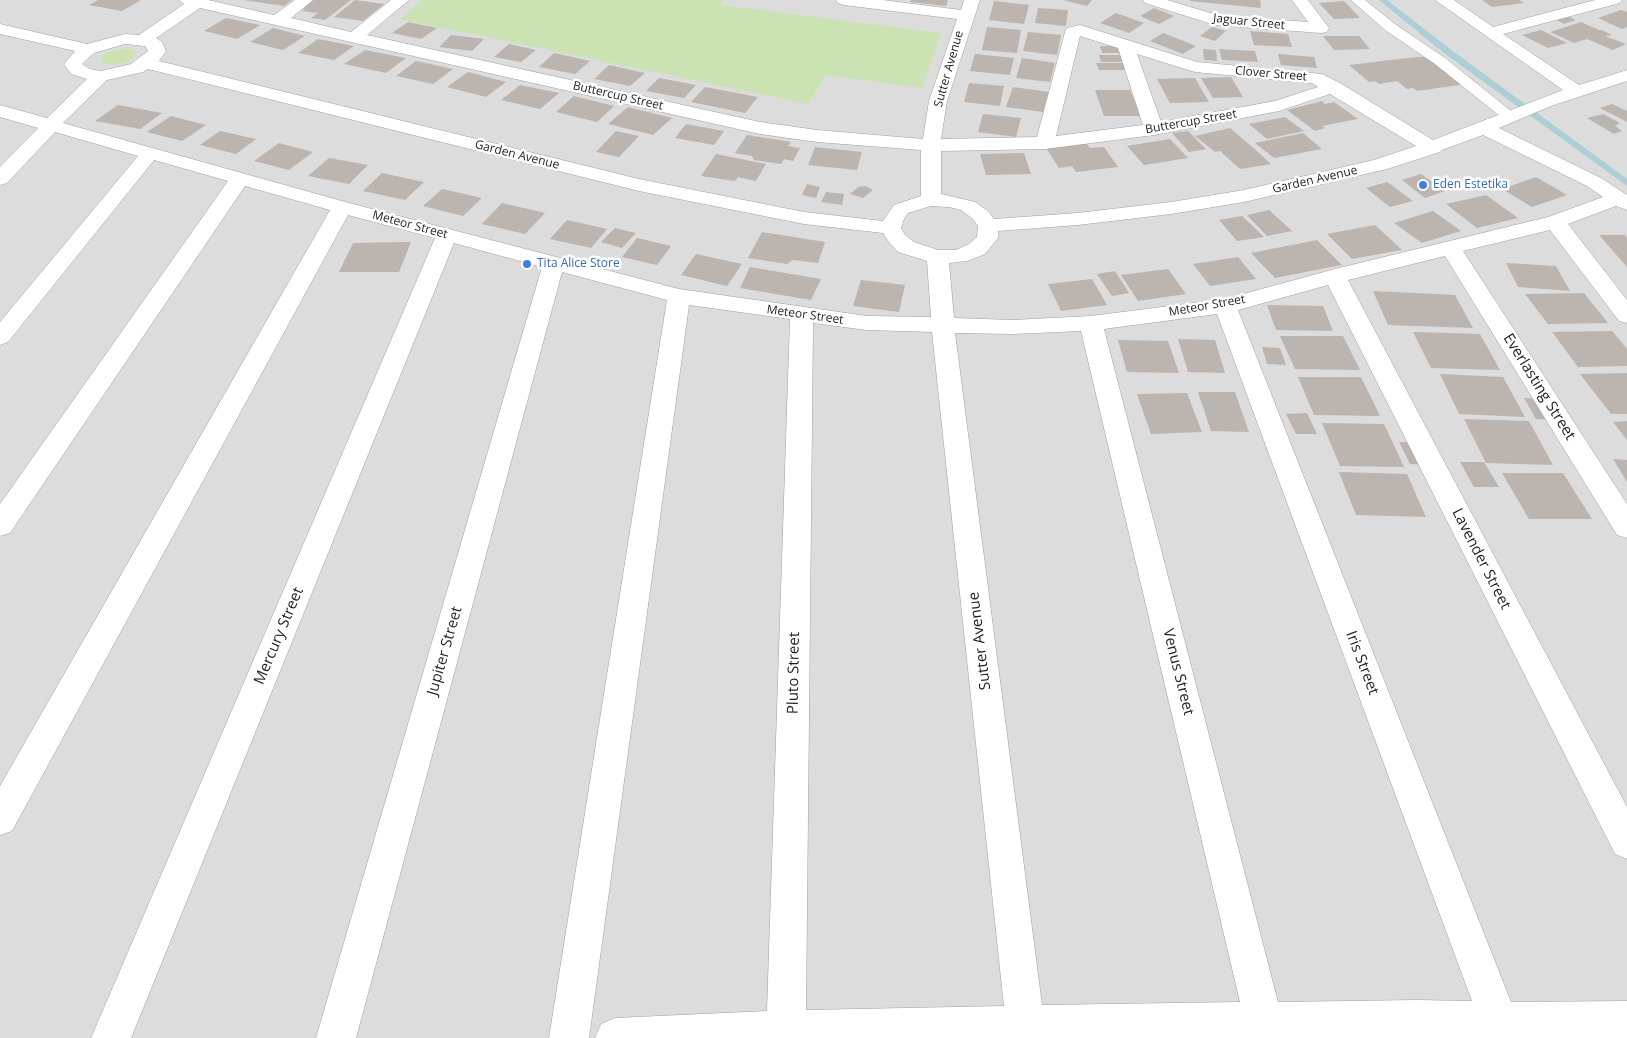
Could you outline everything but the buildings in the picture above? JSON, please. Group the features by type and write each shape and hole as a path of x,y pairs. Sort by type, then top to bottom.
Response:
{"street":[{"path":"278,19 305,0"},
{"path":"356,36 401,0"},
{"path":"844,0 968,7"},
{"name":"Jaguar Street","path":"1151,0 1215,20 1321,28 1300,0"},
{"path":"1443,0 1577,92"},
{"path":"1491,32 1614,0"},
{"path":"143,40 195,1"},
{"name":"Buttercup Street","path":"195,1 760,128 817,136 931,145 1045,143 1154,129 1280,106 1334,88"},
{"name":"Sutter Avenue","path":"931,200 931,145 938,101 968,7"},
{"path":"0,29 88,49"},
{"path":"1045,143 1073,32 1084,31 1125,44 1154,129"},
{"path":"125,39 143,40 156,46 157,52 146,63 126,72 101,76 86,74 77,70 74,64 78,57 88,49 125,39"},
{"name":"Clover Street","path":"1125,44 1194,67 1316,78 1433,148"},
{"name":"Garden Avenue","path":"146,63 639,185 804,218 891,228"},
{"name":"Garden Avenue","path":"988,226 1078,219 1171,208 1244,196 1380,165 1433,148 1545,102 1627,75"},
{"path":"0,179 101,76"},
{"name":"Meteor Street","path":"0,111 52,124 342,207 679,296 867,324 1013,327 1091,323 1225,306 1335,276 1555,222 1623,201"},
{"path":"1484,128 1594,182 1623,201"},
{"path":"0,337 150,153"},
{"path":"0,525 240,179"},
{"path":"931,200 950,201 968,206 982,215 988,226 988,238 977,249 959,256 938,257 920,254 906,247 896,238 891,228 894,218 902,209 915,203 931,200"},
{"path":"0,819 342,207"},
{"path":"1555,222 1627,316"},
{"name":"Mercury Street","path":"111,1038 447,234"},
{"name":"Everlasting Street","path":"1450,247 1627,527"},
{"name":"Sutter Avenue","path":"938,257 943,326 1026,1026"},
{"name":"Jupiter Street","path":"336,1038 554,263"},
{"name":"Lavender Street","path":"1335,276 1627,842"},
{"path":"569,1038 679,296"},
{"name":"Iris Street","path":"1225,306 1499,1021"},
{"name":"Pluto Street","path":"786,1030 802,315"},
{"name":"Venus Street","path":"1091,323 1264,1022"},
{"path":"615,1038 786,1030 1417,1019 1499,1021 1627,1020"}],"lane":[{"path":"1357,0 1390,27 1440,60 1514,116"}],"shaded area":[{"path":"0,0 1627,0 1627,1038 0,1038"}],"green space":[{"path":"422,0 723,0 721,5 941,33 922,88 826,75 808,104 400,19"},
{"path":"129,49 137,53 131,60 124,63 115,65 102,63 101,57 105,53"}],"waterway":[{"path":"1383,0 1447,51 1627,183"}],"place":[{"name":"Eden Estetika","path":"1423,185"},
{"name":"Tita Alice Store","path":"527,264"}]}
